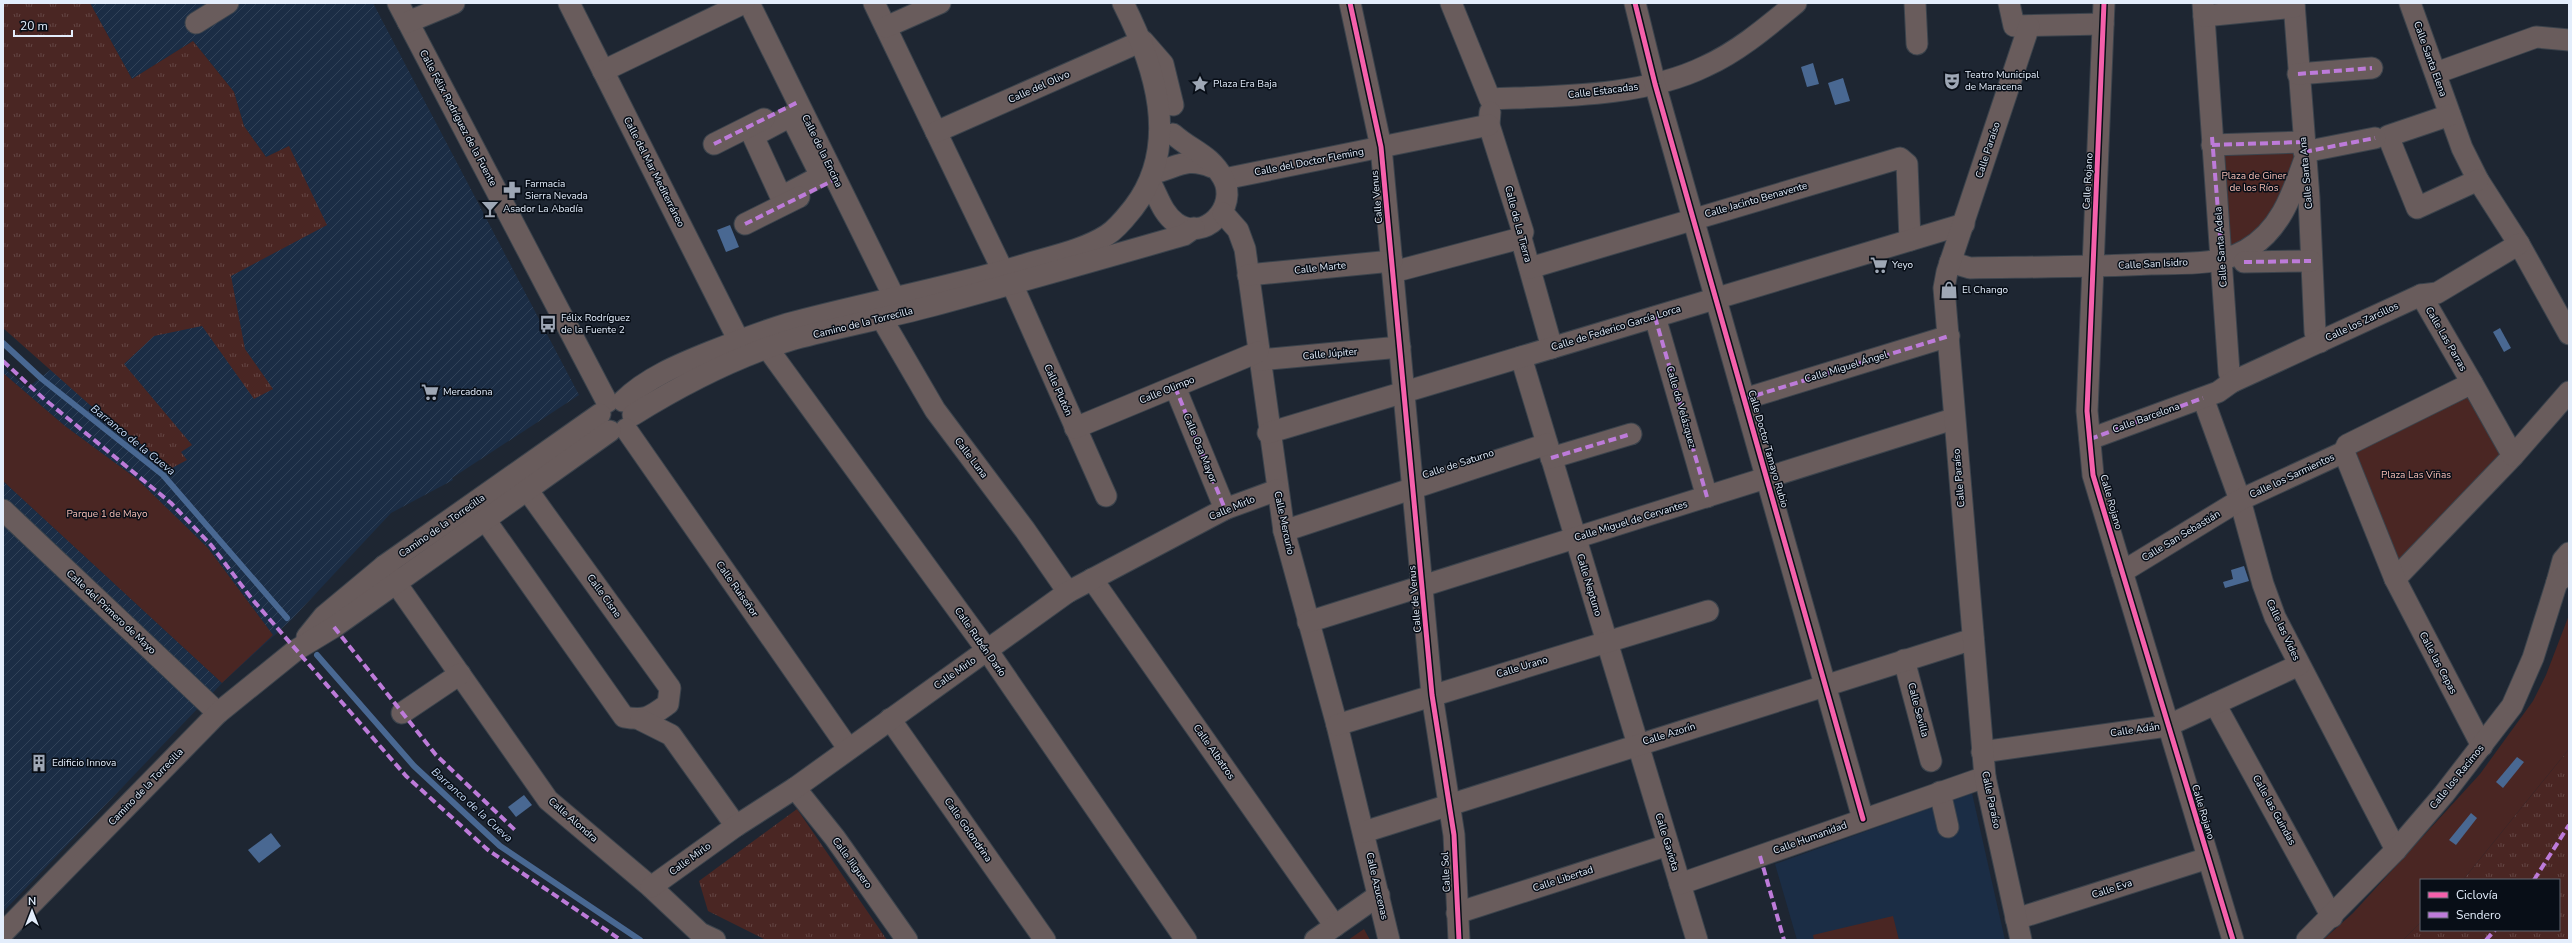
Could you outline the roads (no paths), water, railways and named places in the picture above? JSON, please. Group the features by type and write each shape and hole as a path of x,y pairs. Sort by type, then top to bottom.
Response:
{"street":[{"path":"196,23 228,3"},
{"name":"Calle Félix Rodríguez de la Fuente","path":"398,3 616,415"},
{"path":"408,22 454,3"},
{"name":"Calle del Mar Mediterráneo","path":"568,3 739,341"},
{"path":"603,71 744,3"},
{"name":"Calle de la Encina","path":"749,3 895,298"},
{"path":"874,3 1007,278 1107,235 1125,219 1157,181 1185,161 1200,162 1220,174"},
{"path":"886,28 940,3"},
{"path":"1124,3 1142,41 1160,108 1161,127 1157,181 1165,214 1177,224 1194,228 1209,226 1222,213 1226,202 1220,174 1206,155 1191,148 1173,134"},
{"name":"Calle Venus","path":"1350,3 1381,147 1404,392"},
{"path":"1451,3 1490,99"},
{"name":"Calle Doctor Tamayo Rubio","path":"1635,3 1655,84 1863,819"},
{"name":"Calle Estacadas","path":"1490,99 1562,96 1655,84 1706,67 1757,35 1796,3"},
{"path":"1915,3 1917,44"},
{"path":"2009,3 2014,26 2103,24"},
{"name":"Calle Rojano","path":"2104,3 2087,411 2093,475 2167,726 2233,940"},
{"name":"Calle Santa Elena","path":"2410,3 2450,115 2478,180 2520,244 2569,334"},
{"name":"Calle Santa Adela","path":"2232,382 2228,372 2222,260 2212,144 2203,9 2294,5"},
{"name":"Calle Santa Ana","path":"2294,5 2315,332 2320,342"},
{"name":"Calle Paraíso","path":"2021,940 1985,777 1982,752 1974,638 1954,419 1949,336 1944,288 1950,262 1964,224 2029,26"},
{"path":"2436,73 2536,37 2569,40"},
{"path":"1142,41 1163,64 1173,105 1173,134 1157,181"},
{"name":"Calle del Olivo","path":"936,132 1142,41"},
{"path":"2298,74 2372,68"},
{"name":"Calle de La Tierra","path":"1490,99 1489,125 1523,232 1521,238 1552,348"},
{"path":"714,144 798,102"},
{"path":"2450,115 2388,136 2417,208 2478,180"},
{"name":"Calle del Doctor Fleming","path":"1220,174 1381,147 1489,125"},
{"path":"2212,144 2304,152 2375,138"},
{"name":"Calle San Isidro","path":"1950,262 1970,268 2092,267 2222,260 2247,250 2276,222 2289,203 2304,152"},
{"name":"Calle Jacinto Benavente","path":"1530,268 1693,218 1900,158 1907,164 1910,240"},
{"path":"745,224 836,179"},
{"name":"Camino de la Torrecilla","path":"1103,258 1126,237 1157,181"},
{"name":"Calle Mercurio","path":"1222,213 1238,230 1245,249 1268,433 1284,531 1337,725 1364,832"},
{"name":"Calle de Federico García Lorca","path":"1268,433 1964,224"},
{"name":"Camino de la Torrecilla","path":"296,650 324,616 384,566 480,512 528,491 616,415 635,389 688,361 786,324 895,298 1007,278 1103,258 1184,235 1194,228"},
{"name":"Calle Marte","path":"1248,275 1392,266 1521,238"},
{"name":"Calle los Zarcillos","path":"2203,398 2218,392 2232,382 2421,295 2437,293 2520,244"},
{"path":"2244,262 2311,261"},
{"name":"Camino de la Torrecilla","path":"3,933 218,713 296,650 334,627 397,583 480,512 616,415 741,358 768,348 793,340 882,319 1007,278"},
{"name":"Calle Plutón","path":"1007,278 1106,496"},
{"name":"Calle Las Parras","path":"2421,295 2472,383"},
{"name":"Calle de Velázquez","path":"1655,317 1707,497"},
{"name":"Calle Luna","path":"882,319 935,410 1026,530 1068,592"},
{"name":"Calle Miguel Ángel","path":"1744,399 1949,336"},
{"name":"Calle Júpiter","path":"1259,356 1400,347"},
{"name":"Calle Rubén Darío","path":"768,348 987,650 1186,940"},
{"name":"Calle Olimpo","path":"1075,428 1175,387 1259,356"},
{"name":"Calle Neptuno","path":"1521,357 1637,744"},
{"path":"2513,456 2472,383 2347,445 2344,452 2395,580 2513,456 2569,392"},
{"name":"Calle Osa Mayor","path":"1175,387 1225,509"},
{"name":"Calle de Venus","path":"1404,392 1432,695 1450,804"},
{"name":"Calle Barcelona","path":"2090,439 2203,398"},
{"name":"Calle las Vides","path":"2203,398 2240,500 2263,584 2275,617 2396,850"},
{"name":"Calle Ruiseñor","path":"616,415 848,748"},
{"name":"Calle Miguel de Cervantes","path":"1308,622 1954,419"},
{"name":"Calle de Saturno","path":"1284,531 1414,489 1549,451 1631,434"},
{"name":"Calle los Sarmientos","path":"2240,500 2344,452"},
{"name":"Calle Mirlo","path":"651,887 736,826 795,788 848,748 1068,592 1225,509 1277,490"},
{"name":"Calle Cisne","path":"528,491 670,688 668,704 671,735"},
{"name":"Calle San Sebastián","path":"2122,572 2240,500"},
{"name":"Calle del Primero de Mayo","path":"3,510 218,713"},
{"path":"480,512 624,717 641,720 671,735 736,826"},
{"name":"Calle los Racimos","path":"2307,940 2332,917 2396,850 2482,746 2512,706 2533,658 2563,578 2563,560 2569,553"},
{"name":"Calle Alondra","path":"384,566 548,800 651,887 700,933 715,940"},
{"name":"Calle Albatros","path":"1092,579 1335,926"},
{"name":"Calle las Cepas","path":"2395,580 2482,746"},
{"name":"Calle Urano","path":"1337,725 1606,641 1708,611"},
{"name":"Calle Azorín","path":"1364,832 1974,638"},
{"name":"Calle Sevilla","path":"1904,660 1931,761"},
{"name":"Calle Adán","path":"1982,752 2167,726 2299,665"},
{"path":"402,713 460,674"},
{"path":"641,720 668,704"},
{"name":"Calle las Guindas","path":"2215,704 2332,917"},
{"name":"Calle Golondrina","path":"890,719 1045,940"},
{"name":"Calle Gaviota","path":"1637,744 1697,940"},
{"name":"Calle Humanidad","path":"1680,884 1985,777"},
{"name":"Calle Jilguero","path":"795,788 835,838 907,940"},
{"path":"1940,792 1948,827"},
{"name":"Calle Sol","path":"1450,804 1454,836 1459,940"},
{"name":"Calle Azucenas","path":"1364,832 1389,940"},
{"name":"Calle Libertad","path":"1457,913 1668,845"},
{"name":"Calle Eva","path":"2016,919 2208,858"},
{"path":"1315,940 1378,895"}],"waterway":[{"name":"Barranco de la Cueva","path":"3,343 42,379 163,475 287,618"},
{"name":"Barranco de la Cueva","path":"317,655 414,766 500,846 640,940"}],"place":[{"name":"Teatro Municipal de Maracena","path":"1952,81"},
{"name":"Plaza Era Baja","path":"1200,84"},
{"name":"Farmacia Sierra Nevada","path":"512,190"},
{"name":"Asador La Abadía","path":"490,209"},
{"name":"Yeyo","path":"1879,265"},
{"name":"El Chango","path":"1949,290"},
{"name":"Félix Rodríguez de la Fuente 2","path":"548,324"},
{"name":"Mercadona","path":"430,392"},
{"name":"Edificio Innova","path":"39,763"}],"park label":[{"name":"Plaza de Giner de los Ríos","path":"2254,182"},
{"name":"Plaza Las Viñas","path":"2416,475"},
{"name":"Parque 1 de Mayo","path":"107,514"}]}
